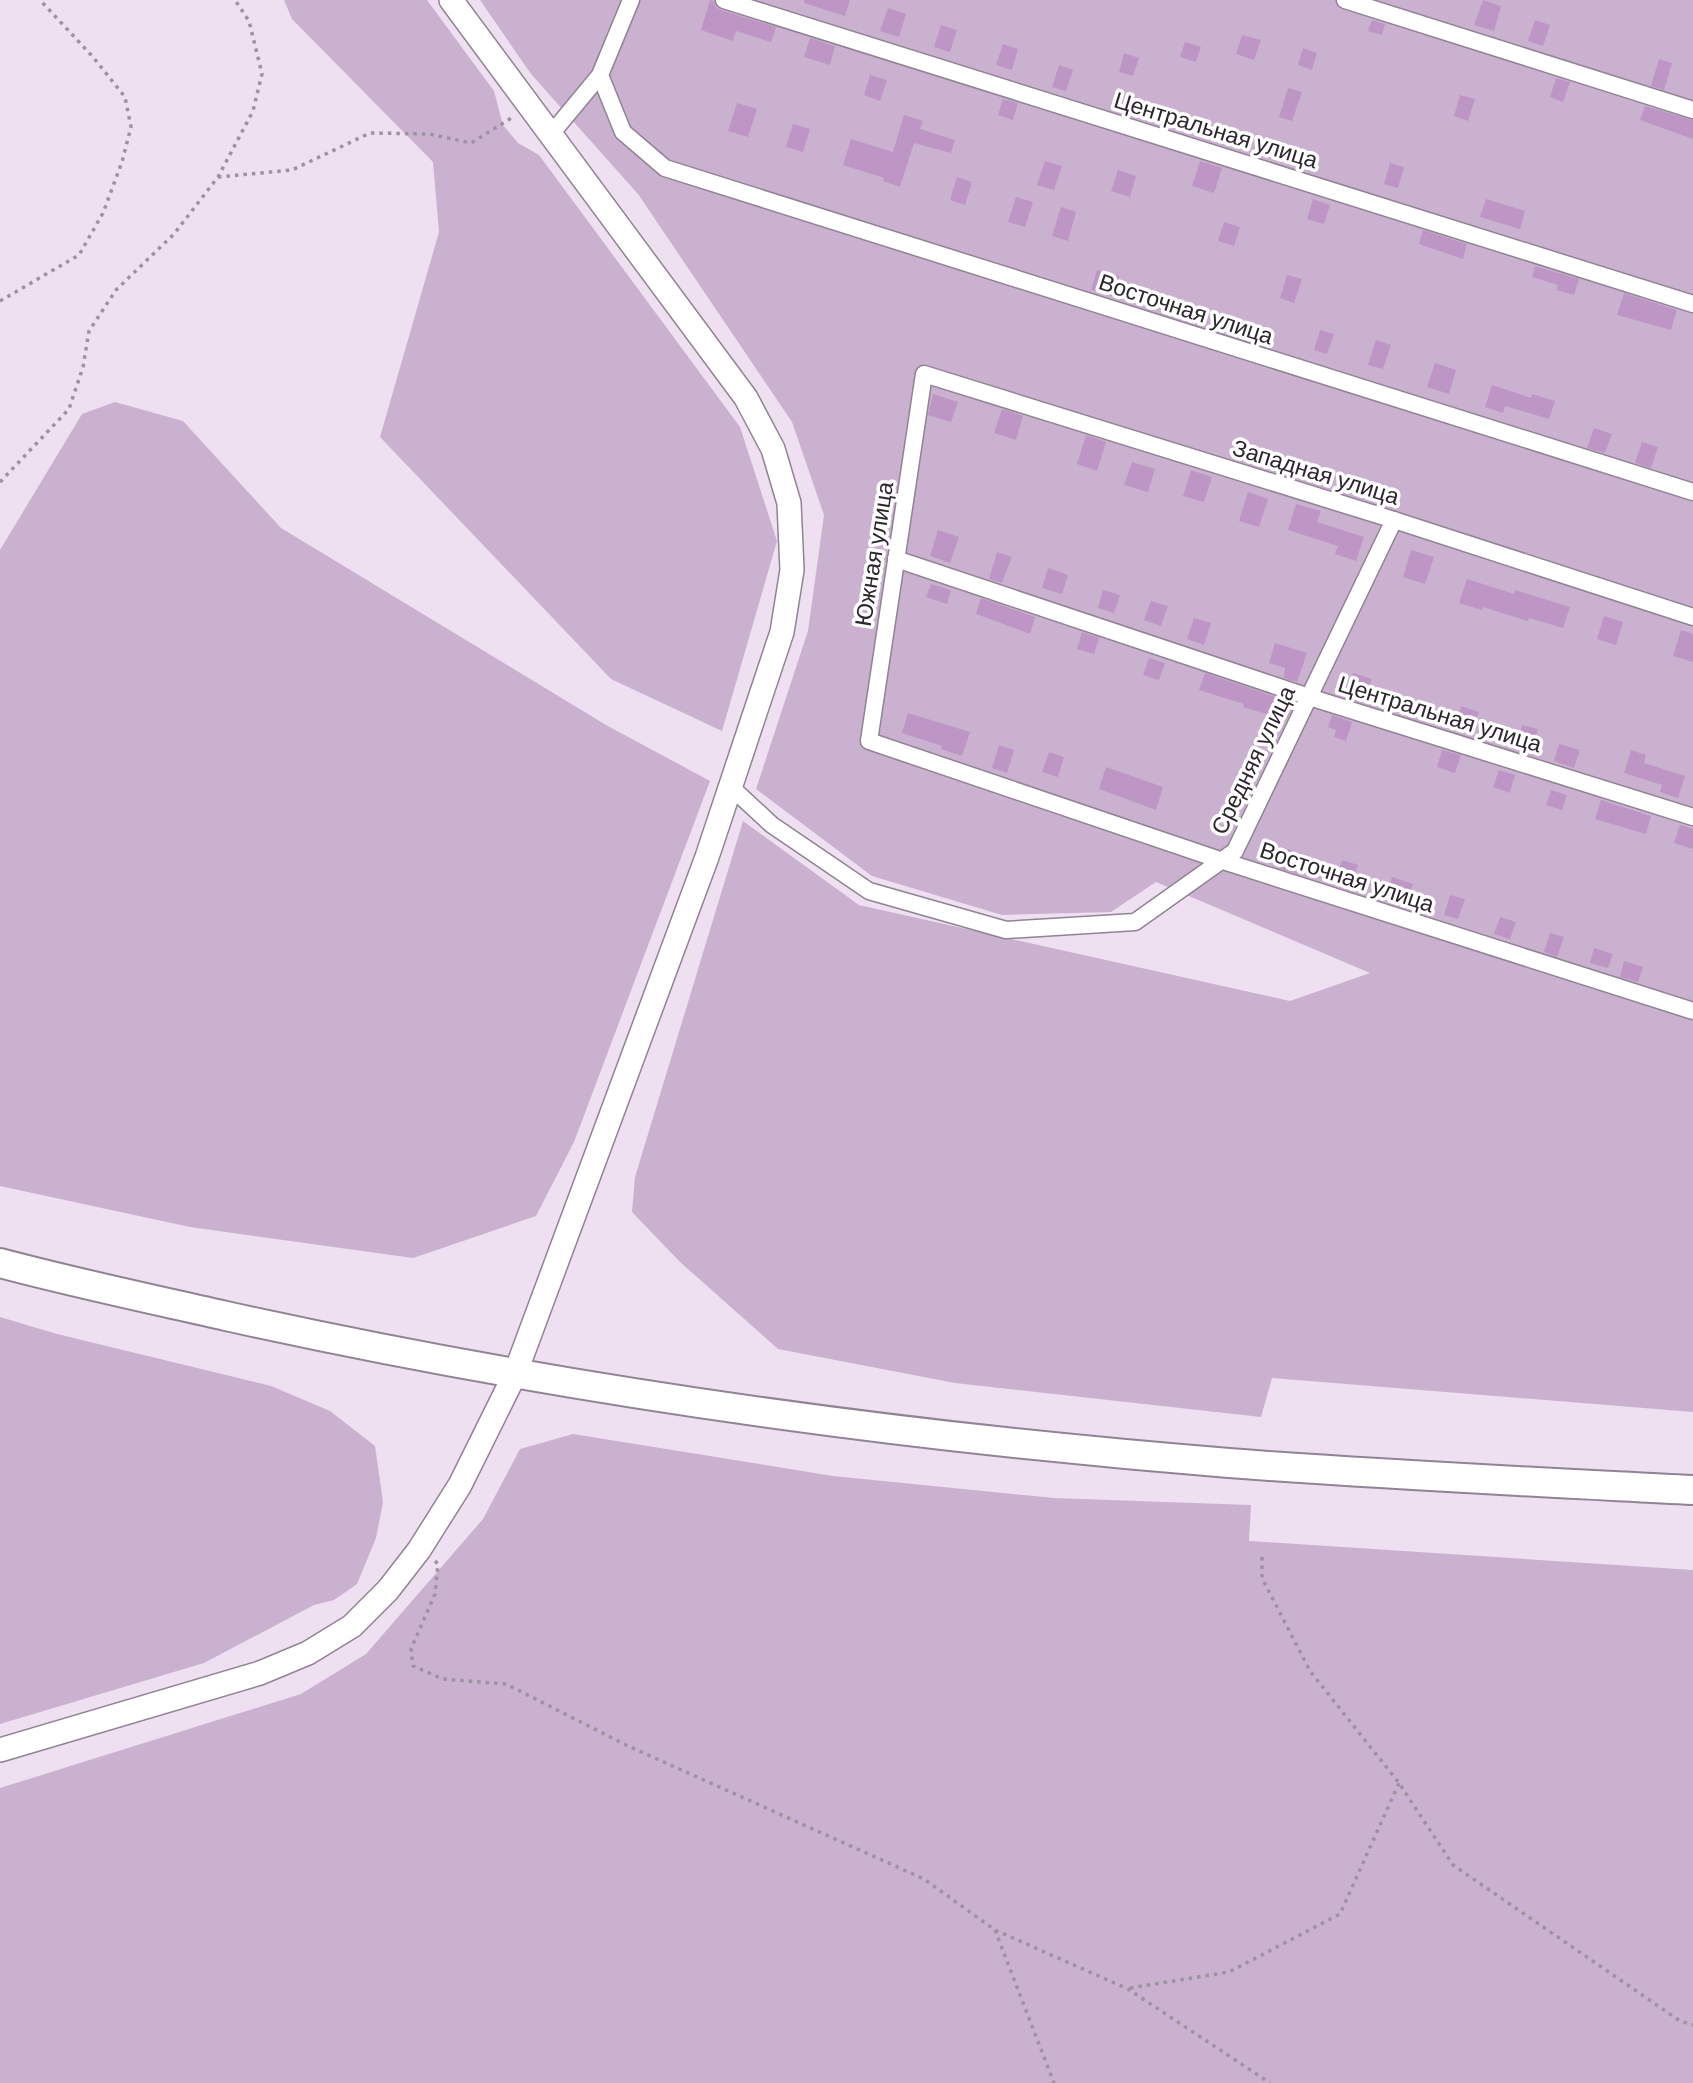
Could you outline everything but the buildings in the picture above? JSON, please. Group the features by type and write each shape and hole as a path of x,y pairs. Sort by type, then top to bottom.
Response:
{"highway":[{"path":"0,1263 291,1330 515,1374 680,1401 1027,1444 1246,1464 1693,1490"}],"main road":[{"path":"0,1750 260,1673 308,1653 352,1626 388,1590 419,1550 460,1485 515,1374 732,788 782,632 792,570 789,503 774,449 746,398 452,0"}],"street":[{"path":"552,134 600,75 631,0"},
{"name":"Центральная улица","path":"724,0 1693,304"},
{"path":"1345,0 1693,110"},
{"name":"Восточная улица","path":"600,75 623,131 666,168 1693,492"},
{"name":"Западная улица","path":"924,374 1394,520 1693,617"},
{"name":"Южная улица","path":"869,741 924,374"},
{"name":"Средняя улица","path":"732,788 772,825 869,891 1006,930 1135,922 1235,851 1394,520"},
{"name":"Центральная улица","path":"895,559 1309,697 1693,817"},
{"name":"Восточная улица","path":"869,741 1223,861 1693,1011"}],"path":[{"path":"0,301 79,255 103,214 122,162 131,127 125,97 93,57 40,0"},
{"path":"0,482 69,409 83,367 89,331 116,290 174,234 218,177 253,111 261,74 249,21 235,0"},
{"path":"218,177 292,170 370,133 429,134 471,143 530,106"},
{"path":"419,1550 438,1564 435,1594 411,1649 413,1666 443,1679 506,1684 626,1745 924,1879 995,1930 1128,1989 1270,2083"},
{"path":"1262,1557 1262,1578 1310,1671 1399,1783 1453,1865 1680,2021 1693,2025"},
{"path":"1128,1989 1229,1972 1340,1914 1399,1783"},
{"path":"995,1930 1054,2083"}],"shaded area":[{"path":"284,0 427,0 494,91 503,125 518,143 539,155 740,427 777,541 722,731 611,679 380,437 439,232 433,162 292,19"},
{"path":"480,0 1693,0 1693,1412 1272,1378 1261,1417 955,1383 778,1349 680,1262 632,1212 635,1177 743,821 859,905 1290,1001 1370,973 1156,882 1111,912 1002,915 872,876 756,789 808,631 824,515 792,422 638,194 531,74"},
{"path":"115,402 183,421 281,528 606,725 710,781 574,1142 536,1216 413,1258 190,1227 0,1186 0,550 82,414"},
{"path":"0,1317 57,1334 271,1386 330,1411 375,1446 383,1502 376,1538 357,1584 334,1600 314,1605 204,1663 0,1724"},
{"path":"573,1434 833,1476 1054,1498 1251,1505 1249,1541 1693,1570 1693,2083 0,2083 0,1788 301,1694 366,1654 483,1519 520,1449"}]}
